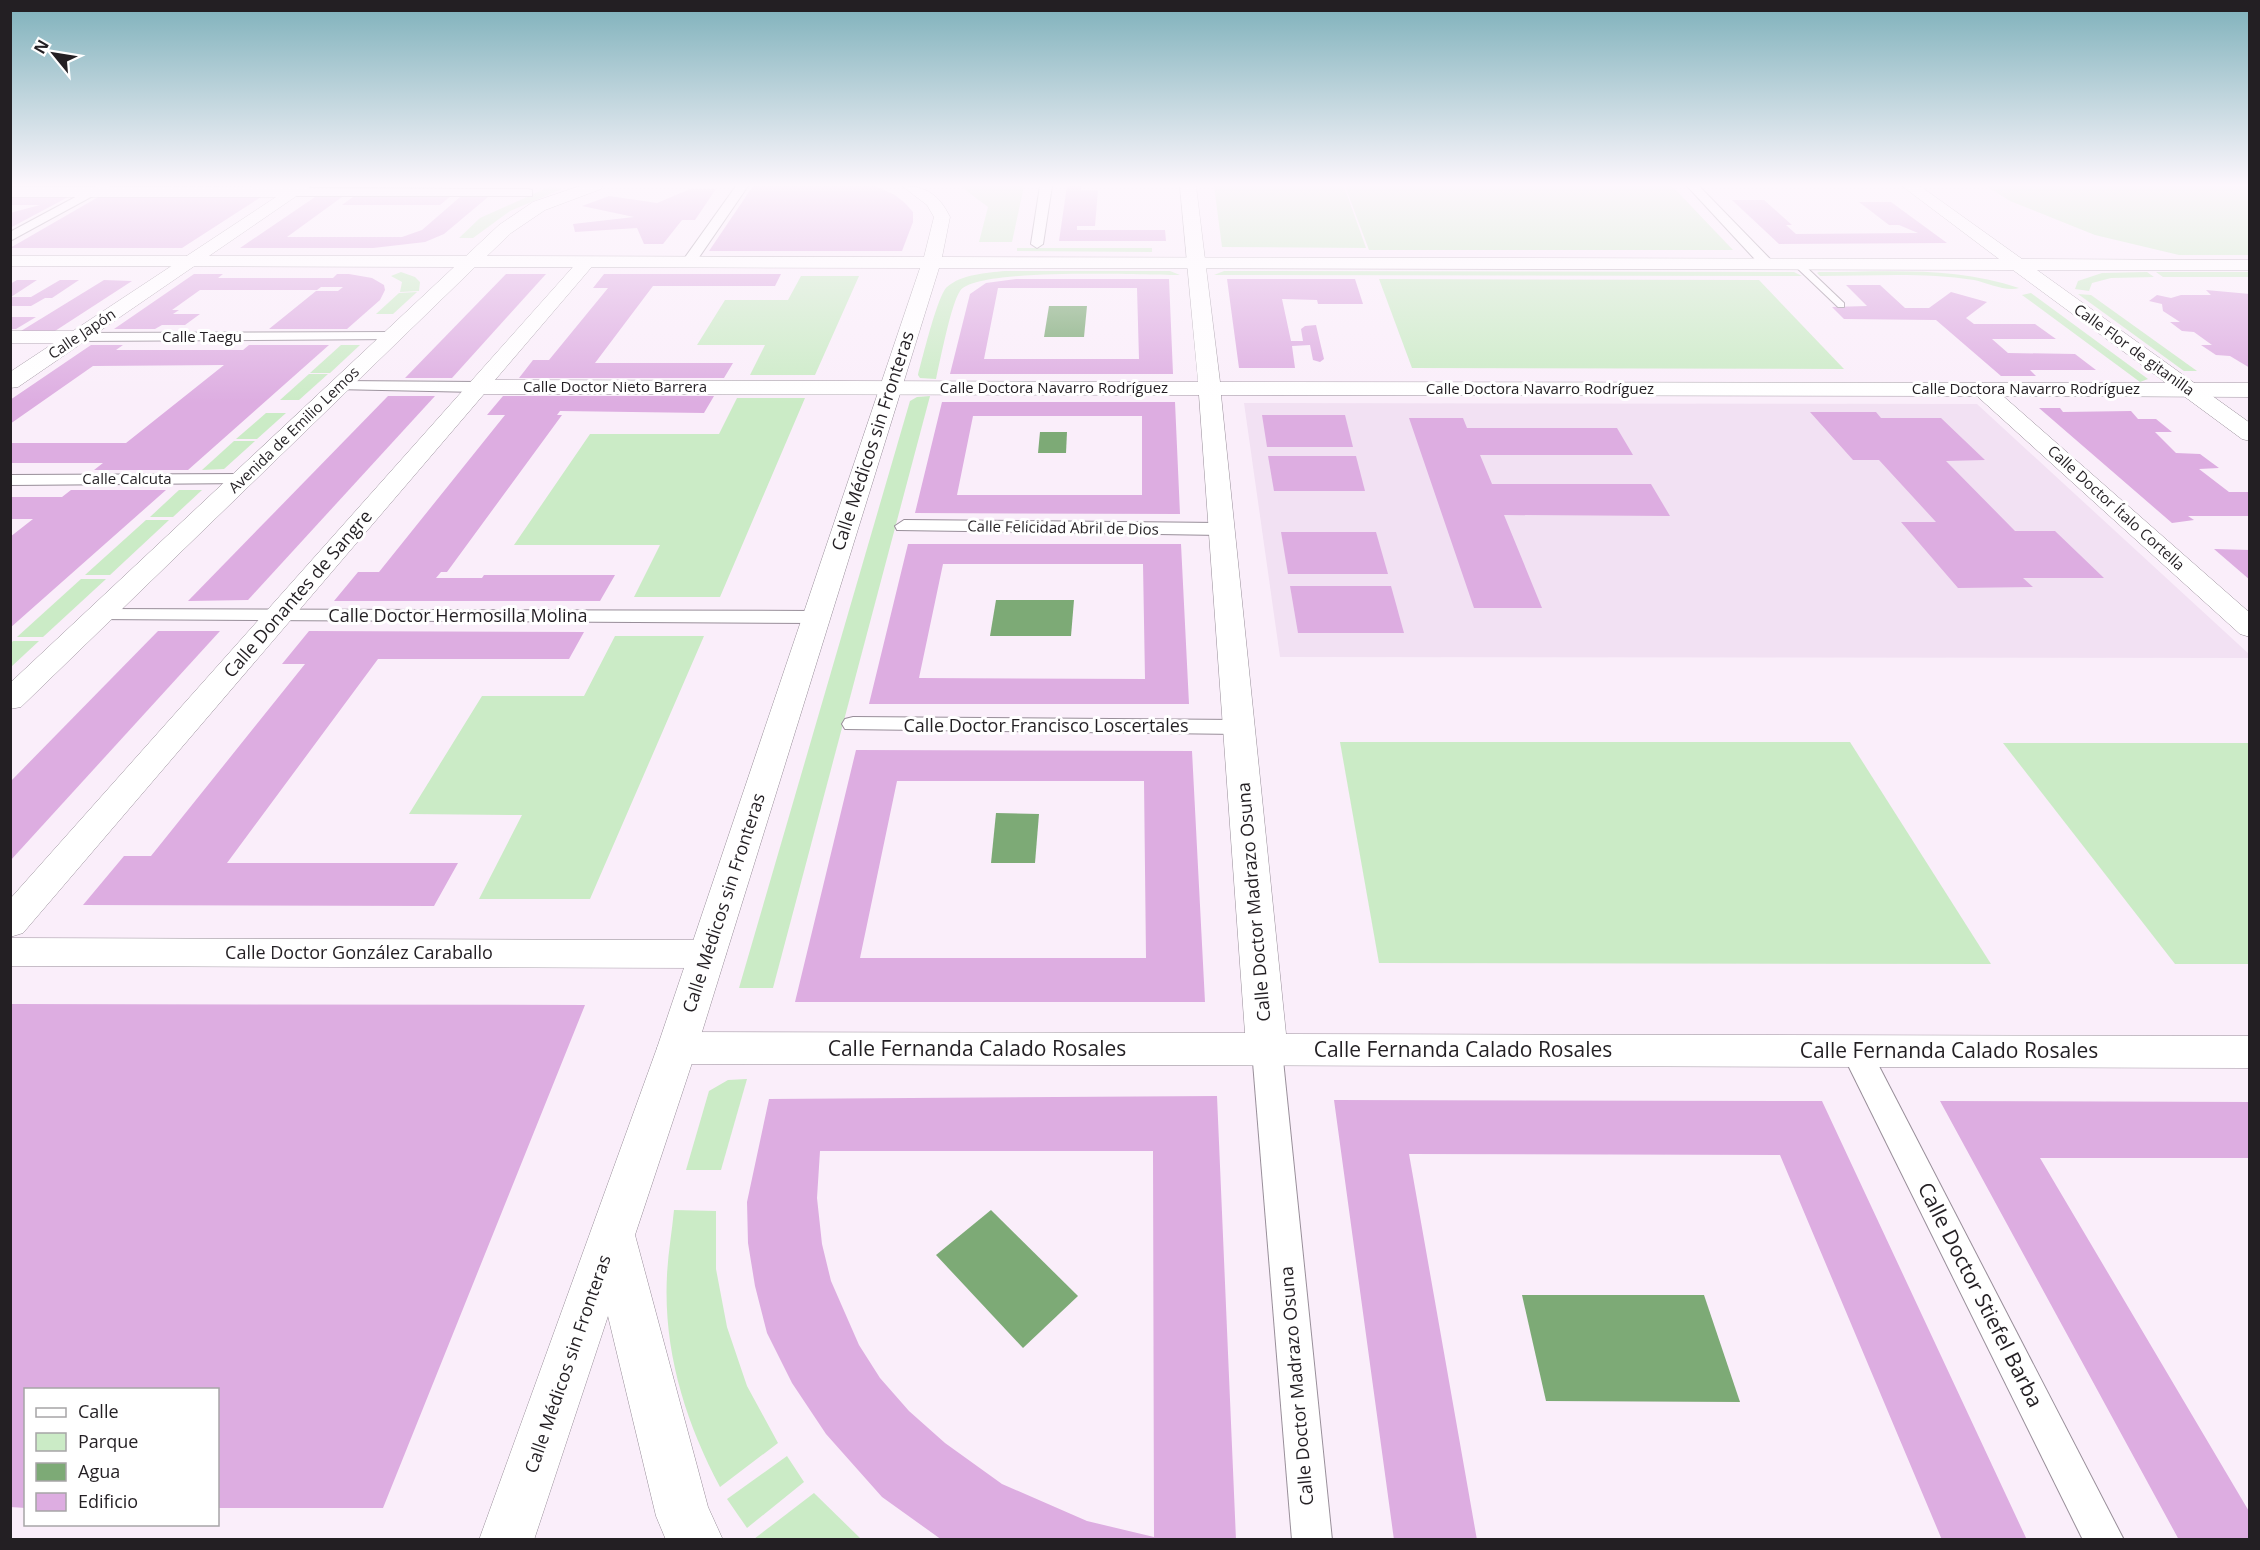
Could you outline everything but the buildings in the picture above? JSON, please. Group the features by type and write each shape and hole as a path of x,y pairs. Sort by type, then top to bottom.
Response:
{"street":[{"name":"Calle Japón","path":"10,382 195,258"},
{"name":"Avenida de Emilio Lemos","path":"13,694 475,258"},
{"path":"688,263 691,258"},
{"name":"Calle Médicos sin Fronteras","path":"507,1539 677,1048 931,258"},
{"name":"Calle Doctor Madrazo Osuna","path":"1194,258 1209,388 1312,1539"},
{"path":"1762,258 1768,265"},
{"name":"Calle Flor de gitanilla","path":"2009,258 2250,434"},
{"path":"10,261 2250,265"},
{"name":"Calle Donantes de Sangre","path":"10,924 586,263"},
{"name":"Calle Taegu","path":"10,338 393,336"},
{"name":"Calle Doctor Nieto Barrera","path":"340,386 891,387"},
{"name":"Calle Doctora Navarro Rodríguez","path":"891,387 2250,390"},
{"name":"Calle Doctor Ítalo Cortella","path":"1982,389 2250,628"},
{"name":"Calle Calcuta","path":"10,480 243,479"},
{"name":"Calle Felicidad Abril de Dios","path":"904,526 1221,529"},
{"name":"Calle Doctor Hermosilla Molina","path":"99,615 816,617"},
{"name":"Calle Doctor Francisco Loscertales","path":"853,724 1239,727"},
{"name":"Calle Doctor González Caraballo","path":"10,952 707,954"},
{"name":"Calle Fernanda Calado Rosales","path":"677,1048 2250,1052"},
{"name":"Calle Doctor Stiefel Barba","path":"1856,1051 2104,1539"},
{"path":"612,1238 683,1516 696,1539"}],"lane":[{"path":"1799,265 1841,305"}],"shaded area":[{"path":"1244,403 1977,404 2249,654 2249,658 1280,657"}],"green space":[{"path":"1005,271 1170,271 1180,275 1027,275 973,283 960,291 953,308 936,379 920,378 918,375 943,292 960,279"},
{"path":"1224,271 1794,272 1802,276 1214,275"},
{"path":"401,272 415,277 420,282 419,291 400,292 402,282 391,276"},
{"path":"2147,272 2154,277 2111,278 2092,283 2089,291 2075,289 2078,281 2102,273"},
{"path":"2156,272 2249,272 2250,277 2163,277"},
{"path":"1817,273 1945,273 1995,281 2019,288 2003,288 1974,280 1955,278 1916,275 1820,276"},
{"path":"801,276 859,276 815,375 750,375 765,345 697,345 725,300 788,300"},
{"path":"1379,279 1759,280 1844,369 1412,368"},
{"path":"417,292 393,314 376,314 399,293"},
{"path":"2031,293 2148,379 2140,382 2022,295"},
{"path":"2078,294 2091,295 2197,371 2184,371"},
{"path":"341,345 360,345 330,373 310,373"},
{"path":"309,374 328,374 299,400 280,400"},
{"path":"930,396 773,988 739,988 910,401 917,397"},
{"path":"737,398 805,398 720,597 634,597 660,545 514,545 590,434 719,434"},
{"path":"266,413 286,413 257,439 236,439"},
{"path":"234,441 255,441 224,469 202,470"},
{"path":"179,490 202,490 173,517 150,517"},
{"path":"146,520 169,520 110,575 85,575"},
{"path":"81,579 106,579 43,637 17,637"},
{"path":"615,636 704,636 590,899 479,899 522,815 409,814 482,696 584,696"},
{"path":"13,641 39,641 11,667 11,643"},
{"path":"1340,742 1850,742 1991,964 1379,963"},
{"path":"2003,743 2249,743 2249,964 2175,964"},
{"path":"747,1079 721,1170 686,1170 709,1091 728,1080"},
{"path":"674,1210 716,1211 716,1269 727,1327 747,1386 778,1443 720,1487 696,1437 673,1358 667,1303"},
{"path":"787,1456 804,1482 747,1528 727,1499"},
{"path":"814,1493 861,1539 754,1539"}],"water":[{"path":"1049,306 1087,306 1084,337 1044,337"},
{"path":"1040,432 1067,432 1066,453 1038,453"},
{"path":"996,600 1074,600 1071,636 990,636"},
{"path":"996,813 1039,814 1035,863 991,863"},
{"path":"991,1210 1078,1296 1023,1348 936,1255"},
{"path":"1522,1295 1704,1295 1740,1402 1546,1401"}]}
